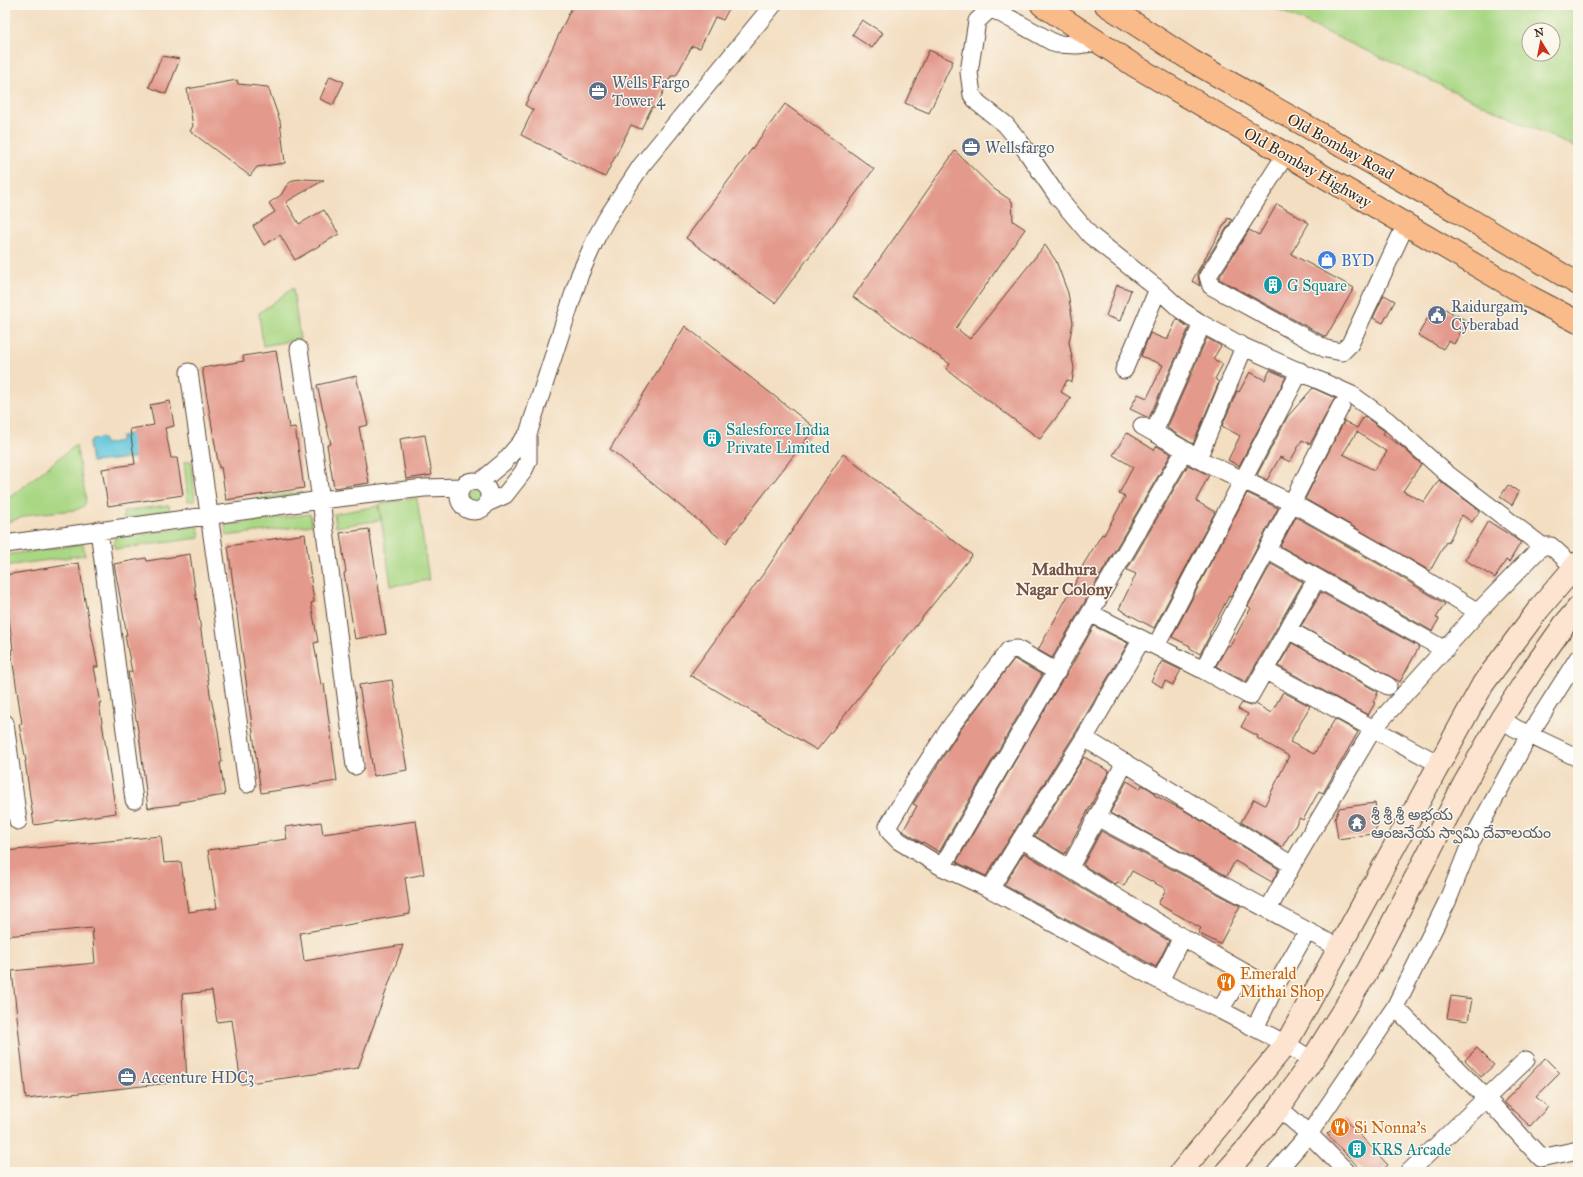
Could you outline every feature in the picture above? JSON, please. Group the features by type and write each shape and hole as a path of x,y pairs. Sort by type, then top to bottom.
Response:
{"main road":[{"name":"Old Bombay Highway","path":"1042,5 1135,66 1530,297 1578,322"},
{"name":"Old Bombay Road","path":"1106,5 1192,61 1456,211 1578,284"},
{"path":"1181,1172 1286,1044 1483,684 1538,610 1576,565"},
{"path":"1226,1172 1279,1108 1312,1060 1368,970 1464,784 1501,719 1564,624 1578,608"}],"street":[{"path":"462,487 459,496 462,505 475,511 480,510 487,503 505,495 524,472 528,461 528,434 580,274 604,224 641,166 773,5"},
{"path":"1100,42 1077,45 1056,44 991,8 977,21 968,72 972,95 978,103 1005,124 1020,142 1058,197 1090,235 1158,289 1181,310 1202,324 1268,359 1300,371 1352,395 1388,421 1446,473 1542,546 1551,546 1576,565"},
{"path":"1286,154 1208,276 1211,286 1326,349 1342,352 1350,344 1406,224"},
{"path":"1124,370 1158,289"},
{"path":"1202,324 1148,429 1190,454 1292,503 1396,562 1478,612"},
{"path":"942,867 1090,613 1190,454 1201,450 1244,347"},
{"path":"299,349 321,500 355,766"},
{"path":"990,889 1085,737 1149,642 1242,479 1300,371"},
{"path":"189,372 247,784"},
{"path":"1203,670 1292,503 1341,406"},
{"path":"480,482 504,462 528,434"},
{"path":"5,544 321,500 424,488 462,487 470,482 480,482 484,484 489,493 487,503"},
{"path":"99,530 134,800"},
{"path":"1268,910 1292,865 1373,729 1478,612 1542,546"},
{"path":"1267,550 1445,650"},
{"path":"1090,613 1203,670 1250,696 1317,578"},
{"path":"1287,629 1388,686"},
{"path":"1056,672 1017,649 1008,650 951,726 913,784 888,826 890,832 899,841 942,867 990,889 1160,981 1286,1044 1312,1060"},
{"path":"1276,1172 1310,1134 1395,1007 1447,902 1471,842 1529,735 1578,658"},
{"path":"1264,670 1439,764"},
{"path":"1501,719 1515,728 1578,758"},
{"path":"5,723 18,821"},
{"path":"1094,744 1292,865"},
{"path":"1070,867 1125,762"},
{"path":"1097,817 1339,948"},
{"path":"1021,839 1070,867 1242,973 1274,990"},
{"path":"1255,1028 1274,990 1307,931"},
{"path":"1160,981 1182,937"},
{"path":"1220,1010 1242,973"},
{"path":"1395,1007 1486,1098 1541,1158 1578,1150"},
{"path":"1409,1172 1526,1060"},
{"path":"1279,1108 1310,1134 1347,1172"}],"green space":[{"path":"1268,5 1578,5 1578,149"},
{"path":"293,288 300,339 263,346 259,313"},
{"path":"76,445 86,500 84,506 76,510 32,514 5,523 5,501"},
{"path":"191,461 195,501 188,501 184,462"},
{"path":"473,487 479,487 484,492 482,501 479,503 473,503 468,498 468,492"},
{"path":"302,492 303,498 231,510 230,503"},
{"path":"417,498 429,580 391,586 379,504"},
{"path":"169,505 170,513 124,519 123,511"},
{"path":"378,506 381,520 336,527 334,514"},
{"path":"310,514 312,525 226,536 225,525"},
{"path":"198,526 200,538 115,549 114,538"},
{"path":"83,544 85,555 5,566 5,555"}],"water":[{"path":"131,434 143,457 92,462 89,443 92,439 101,438 104,440 105,444 121,441 121,436"}],"building":[{"name":"Wells Fargo Tower 4","path":"573,5 731,5 723,20 715,17 700,48 692,46 676,76 671,76 656,107 652,107 641,129 631,125 605,177 521,135 533,110 525,105"},
{"path":"862,20 883,33 872,48 852,35"},
{"path":"929,50 953,61 929,113 905,103"},
{"path":"162,56 180,59 166,94 149,87"},
{"path":"330,76 344,82 333,105 320,99"},
{"path":"237,80 238,84 268,87 280,121 285,163 257,167 250,176 190,131 193,126 187,89"},
{"path":"785,104 874,169 775,303 686,238"},
{"path":"955,151 994,189 1012,201 1013,221 1025,229 956,328 970,339 1045,245 1056,261 1068,293 1073,323 1069,342 1074,368 1072,382 1067,380 1061,392 1071,398 1040,439 946,369 950,364 853,297"},
{"path":"293,180 324,180 286,202 299,224 324,210 339,234 295,260 280,235 264,245 253,226 275,212 269,203 281,195 287,185"},
{"name":"G Square","path":"1277,204 1309,223 1291,254 1354,288 1326,337 1219,279 1249,230 1259,235"},
{"path":"1228,218 1232,220 1199,271 1198,275 1200,286 1192,281"},
{"path":"1117,285 1131,290 1120,321 1106,316"},
{"path":"1384,295 1395,301 1383,323 1373,318"},
{"path":"1436,304 1467,321 1454,344 1448,341 1443,349 1418,335"},
{"path":"1177,319 1189,328 1149,418 1130,409 1138,394 1147,398 1163,365 1141,356 1150,333 1167,340"},
{"name":"Salesforce India Private Limited","path":"685,326 815,428 726,543 610,449"},
{"path":"1207,338 1221,346 1213,359 1223,364 1215,379 1219,382 1193,444 1167,428"},
{"path":"276,351 289,428 295,427 304,488 226,500 202,368 244,361 243,356"},
{"path":"1270,370 1286,377 1239,466 1228,460 1240,436 1222,426 1237,391 1239,392 1250,372 1265,380"},
{"path":"356,376 368,425 359,427 369,483 334,488 327,445 331,444 317,385"},
{"path":"1313,388 1335,398 1310,444 1302,440 1290,462 1280,457 1267,480 1257,475 1288,416"},
{"path":"170,401 174,426 165,428 171,458 177,458 183,495 108,506 102,469 135,464 130,429 154,425 150,405"},
{"path":"1364,416 1385,431 1383,434 1401,446 1421,464 1403,491 1424,502 1439,480 1480,511 1472,522 1462,515 1448,543 1446,542 1430,571 1305,499 1344,421 1357,428","holes":["1357,432 1387,452 1374,470 1343,454"]},
{"path":"1127,433 1154,450 1157,446 1171,454 1052,658 1038,650 1079,576 1077,575 1102,534 1104,535 1125,497 1119,494 1133,467 1113,455"},
{"path":"425,435 432,475 406,479 400,439"},
{"path":"843,454 972,555 817,750 690,675 766,570"},
{"path":"1188,465 1209,475 1196,501 1215,512 1154,628 1119,609 1136,574 1127,570"},
{"path":"1508,485 1519,492 1512,505 1500,497"},
{"path":"1247,493 1278,508 1231,597 1229,596 1200,654 1190,648 1190,646 1172,637"},
{"path":"1296,517 1391,571 1445,604 1436,618 1439,619 1432,631 1280,546"},
{"path":"1488,521 1521,542 1509,562 1506,560 1495,578 1465,560"},
{"path":"369,529 386,634 355,639 344,573 346,572 340,533"},
{"path":"305,534 314,602 311,603 318,642 314,643 321,685 324,684 337,781 261,793 228,546"},
{"path":"190,554 210,694 218,731 222,762 220,763 225,795 180,802 180,804 148,808 140,742 128,672 132,672 125,635 127,635 114,564 146,558 147,561"},
{"path":"79,563 98,667 94,667 101,703 99,703 116,813 34,825 26,761 19,724 22,724 11,650 13,649 5,575"},
{"path":"1271,564 1303,582 1246,682 1216,666 1228,645 1230,646 1251,608 1248,606"},
{"path":"1321,592 1419,647 1400,682 1301,626"},
{"path":"1094,626 1128,643 1076,732 986,876 958,863 957,861"},
{"path":"1292,643 1378,692 1373,702 1375,703 1368,715 1278,666"},
{"path":"1014,659 1042,675 939,852 903,831 917,806 913,804 959,732"},
{"path":"1162,661 1181,670 1173,685 1165,681 1162,687 1151,681"},
{"path":"392,680 407,770 374,776 359,685"},
{"path":"1283,692 1310,706 1290,742 1314,754 1335,719 1358,732 1323,793 1319,791 1303,820 1300,818 1282,847 1241,822 1254,799 1265,805 1289,756 1241,727 1248,714 1238,709 1242,703 1250,706 1256,704 1271,713"},
{"path":"1084,757 1109,771 1065,854 1035,836"},
{"path":"1127,781 1140,789 1142,785 1148,788 1155,793 1154,795 1187,812 1279,869 1272,882 1235,861 1227,876 1110,813"},
{"name":"శ్రీ శ్రీ శ్రీ అభయ ఆంజనేయ స్వామి దేవాలయం","path":"1375,803 1378,826 1373,834 1338,839 1335,819 1339,808"},
{"path":"416,821 424,874 405,878 410,914 300,933 304,961 403,945 358,1068 241,1084 232,1020 217,1022 212,991 182,994 187,1081 26,1099 12,971 95,963 92,928 6,936 5,851 161,836 164,863 181,862 188,912 217,908 208,850 287,839 285,827 321,822 323,834"},
{"path":"1101,831 1240,906 1220,944 1198,933 1201,928 1158,904 1166,889 1132,871 1124,886 1117,882 1116,885 1083,865"},
{"path":"1024,853 1169,941 1156,967 1004,885"},
{"path":"1451,996 1472,999 1468,1021 1447,1018"},
{"path":"1477,1048 1494,1065 1481,1077 1465,1060"},
{"path":"1545,1058 1560,1073 1536,1097 1548,1107 1530,1126 1504,1102"},
{"name":"KRS Arcade","path":"1344,1118 1388,1165 1380,1172 1363,1172 1327,1134"}],"place":[{"name":"Wells Fargo Tower 4","path":"598,91"},
{"name":"Wellsfargo","path":"971,147"},
{"name":"BYD","path":"1327,260"},
{"name":"G Square","path":"1273,285"},
{"name":"Raidurgam, Cyberabad","path":"1437,315"},
{"name":"Salesforce India Private Limited","path":"712,438"},
{"name":"శ్రీ శ్రీ శ్రీ అభయ ఆంజనేయ స్వామి దేవాలయం","path":"1357,823"},
{"name":"Emerald Mithai Shop","path":"1226,982"},
{"name":"Accenture HDC3","path":"127,1077"},
{"name":"Si Nonna's","path":"1340,1127"},
{"name":"KRS Arcade","path":"1357,1149"}],"district":[{"name":"Madhura Nagar Colony","path":"1064,579"}]}
